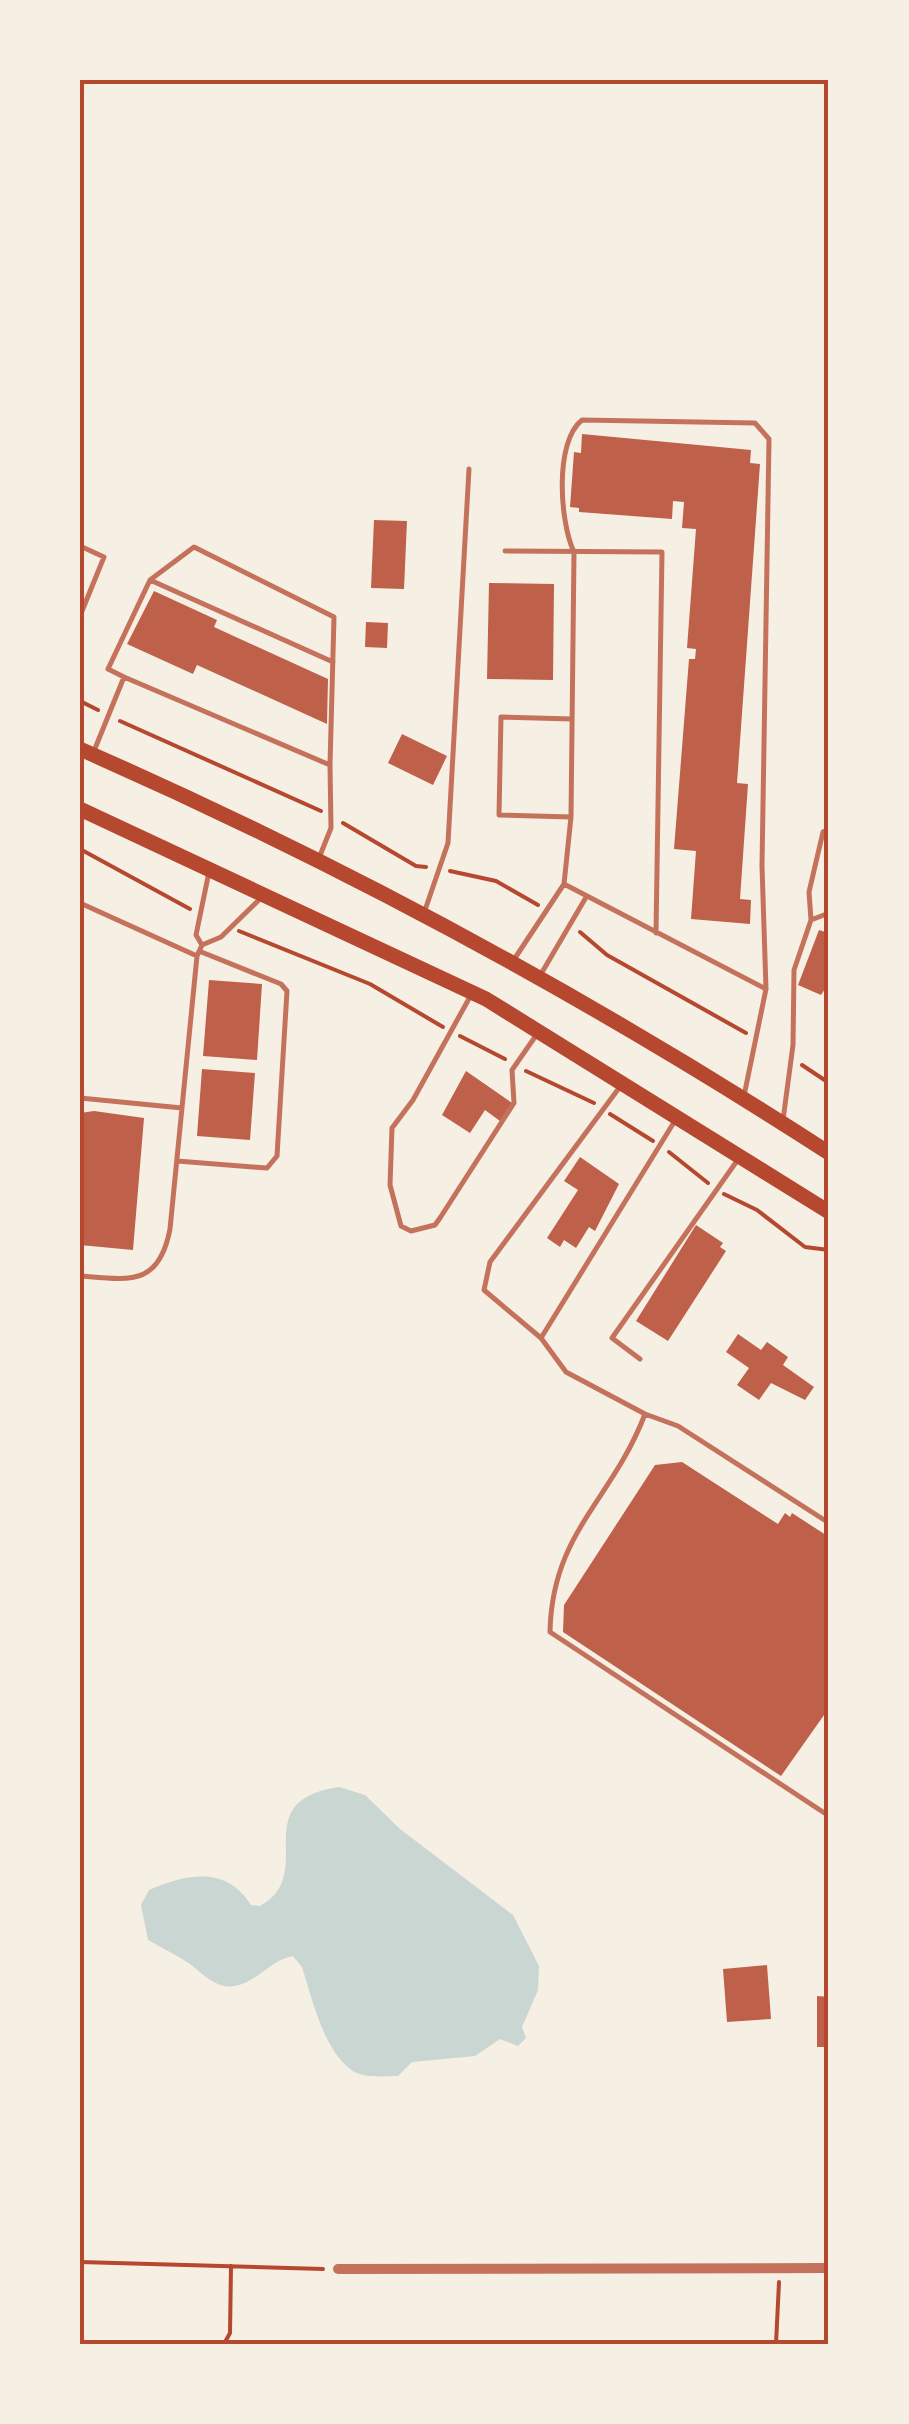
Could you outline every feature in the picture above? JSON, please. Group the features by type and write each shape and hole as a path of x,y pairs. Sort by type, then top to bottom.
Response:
{"main road":[{"path":"86,751 318,860 538,978 743,1098 829,1154"},
{"path":"80,809 472,992 678,1115 829,1212"}],"street":[{"path":"338,2269 829,2268"}],"lane":[{"path":"512,964 564,884 571,817 574,552 564,532 564,458 572,430 582,420 755,423 768,433 762,846 766,989 743,1098"},
{"path":"423,916 448,843 469,469"},
{"path":"80,546 104,557 80,616"},
{"path":"318,860 331,828 334,617 194,547 150,580 108,669 330,766"},
{"path":"505,550 662,552 656,933"},
{"path":"150,580 334,662"},
{"path":"86,751 108,716 124,677"},
{"path":"571,817 499,815 501,717 572,719"},
{"path":"782,1124 792,1059 794,970 811,920 809,892 822,832 829,830"},
{"path":"80,1276 142,1277 158,1265 170,1229 199,951 196,935 210,869"},
{"path":"564,884 585,899 766,989"},
{"path":"199,951 264,895"},
{"path":"538,978 585,899"},
{"path":"80,902 282,984 287,991 277,1156 266,1168 177,1160"},
{"path":"811,920 829,912"},
{"path":"472,992 392,1128 393,1208 401,1226 410,1232 434,1225 500,1126 514,1103 510,1081 516,1065 539,1031"},
{"path":"624,1082 490,1262 482,1279 484,1290 541,1338 566,1372 645,1414 678,1426 829,1523"},
{"path":"80,1098 182,1108"},
{"path":"541,1338 662,1147 678,1115"},
{"path":"640,1359 612,1338 741,1155"},
{"path":"645,1414 631,1451 566,1548 553,1584 550,1632 829,1816"}],"path":[{"path":"80,701 330,816 416,866 496,881 546,911"},
{"path":"80,849 201,914"},
{"path":"570,924 607,955 756,1038"},
{"path":"230,928 370,984 451,1032 578,1092 719,1190 756,1210 806,1248 829,1250"},
{"path":"792,1059 829,1083"},
{"path":"80,2262 338,2269"},
{"path":"224,2344 230,2333 231,2266"},
{"path":"776,2344 780,2268"}],"shaded area":[{"path":"339,1787 365,1795 400,1829 513,1915 539,1966 538,1990 522,2027 526,2038 518,2046 500,2039 475,2056 412,2062 398,2076 361,2074 350,2069 333,2049 302,1967 293,1956 242,1984 226,1986 211,1981 148,1940 141,1905 149,1890 177,1880 217,1878 241,1892 251,1905 260,1906 276,1892 284,1876 288,1822 295,1807 311,1795"}],"building":[{"path":"582,434 751,450 750,463 760,464 737,783 748,784 740,899 751,900 750,924 691,919 696,851 674,849 689,659 695,659 696,649 687,648 696,529 682,528 684,502 673,501 672,519 579,512 579,508 570,507 574,452 581,453"},
{"path":"374,520 407,521 404,589 371,588"},
{"path":"489,583 554,584 553,680 487,679"},
{"path":"154,591 217,620 214,627 328,679 327,724 197,665 193,674 127,644"},
{"path":"366,622 388,623 387,648 365,647"},
{"path":"402,734 447,756 433,785 388,763"},
{"path":"819,930 829,933 829,983 821,995 798,985"},
{"path":"209,980 262,984 257,1060 203,1056"},
{"path":"202,1069 255,1073 250,1140 197,1136"},
{"path":"466,1071 512,1103 500,1121 485,1110 470,1133 442,1115"},
{"path":"94,1111 144,1118 133,1250 80,1245 80,1113"},
{"path":"580,1157 619,1184 595,1231 589,1227 576,1248 564,1240 560,1247 547,1238 578,1190 564,1181"},
{"path":"696,1225 723,1243 720,1247 726,1251 668,1341 636,1321"},
{"path":"738,1334 761,1350 767,1342 788,1357 783,1365 814,1387 805,1400 771,1383 759,1400 737,1385 749,1368 726,1352"},
{"path":"682,1462 778,1524 785,1513 790,1517 792,1513 829,1537 829,1708 781,1776 563,1632 564,1605 655,1465"},
{"path":"767,1965 771,2019 727,2022 723,1969"},
{"path":"817,1996 829,1997 829,2047 817,2047"}]}
